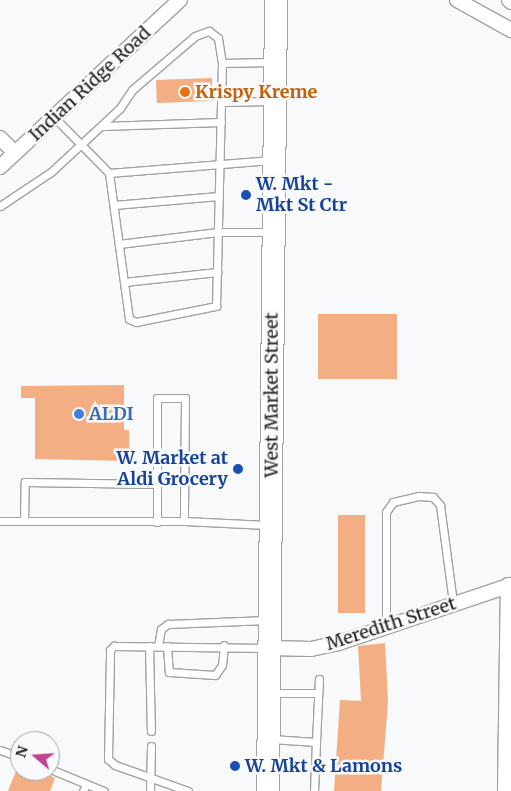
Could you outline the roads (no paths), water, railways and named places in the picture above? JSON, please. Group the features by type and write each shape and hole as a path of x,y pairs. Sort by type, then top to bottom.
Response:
{"main road":[{"name":"West Market Street","path":"268,791 276,0"}],"street":[{"name":"Indian Ridge Road","path":"0,167 180,0"},
{"path":"457,0 511,30"},
{"path":"0,138 15,154"},
{"path":"505,791 510,585"},
{"name":"Meredith Street","path":"270,648 311,649 510,585"}],"lane":[{"path":"0,206 52,172 82,146 103,126 120,108 132,90 194,36 209,31 218,38 222,63 216,306 136,322 129,319 109,173 82,146 54,118"},
{"path":"222,63 275,62"},
{"path":"222,102 275,101"},
{"path":"103,126 220,122"},
{"path":"109,173 220,162 275,160"},
{"path":"114,205 219,196"},
{"path":"119,244 218,232 273,232"},
{"path":"124,282 217,272"},
{"path":"157,522 158,398 185,398 184,521"},
{"path":"24,521 25,482 156,484"},
{"path":"386,626 386,512 393,502 419,496 433,497 440,505 453,604"},
{"path":"0,522 184,521 271,525"},
{"path":"158,646 161,630 168,624 270,620"},
{"path":"168,646 169,672 215,675 222,665 224,645"},
{"path":"188,791 115,765 108,759 110,650 114,646 224,645 270,648"},
{"path":"149,646 151,731"},
{"path":"314,791 319,678"},
{"path":"269,693 318,693"},
{"path":"268,739 316,742"},
{"path":"150,791 151,746"},
{"path":"60,774 84,787 104,791"}],"place":[{"name":"Krispy Kreme","path":"185,92"},
{"name":"W. Mkt - Mkt St Ctr","path":"246,195"},
{"name":"ALDI","path":"79,414"},
{"name":"W. Market at Aldi Grocery","path":"238,469"},
{"name":"W. Mkt & Lamons","path":"235,766"}]}
